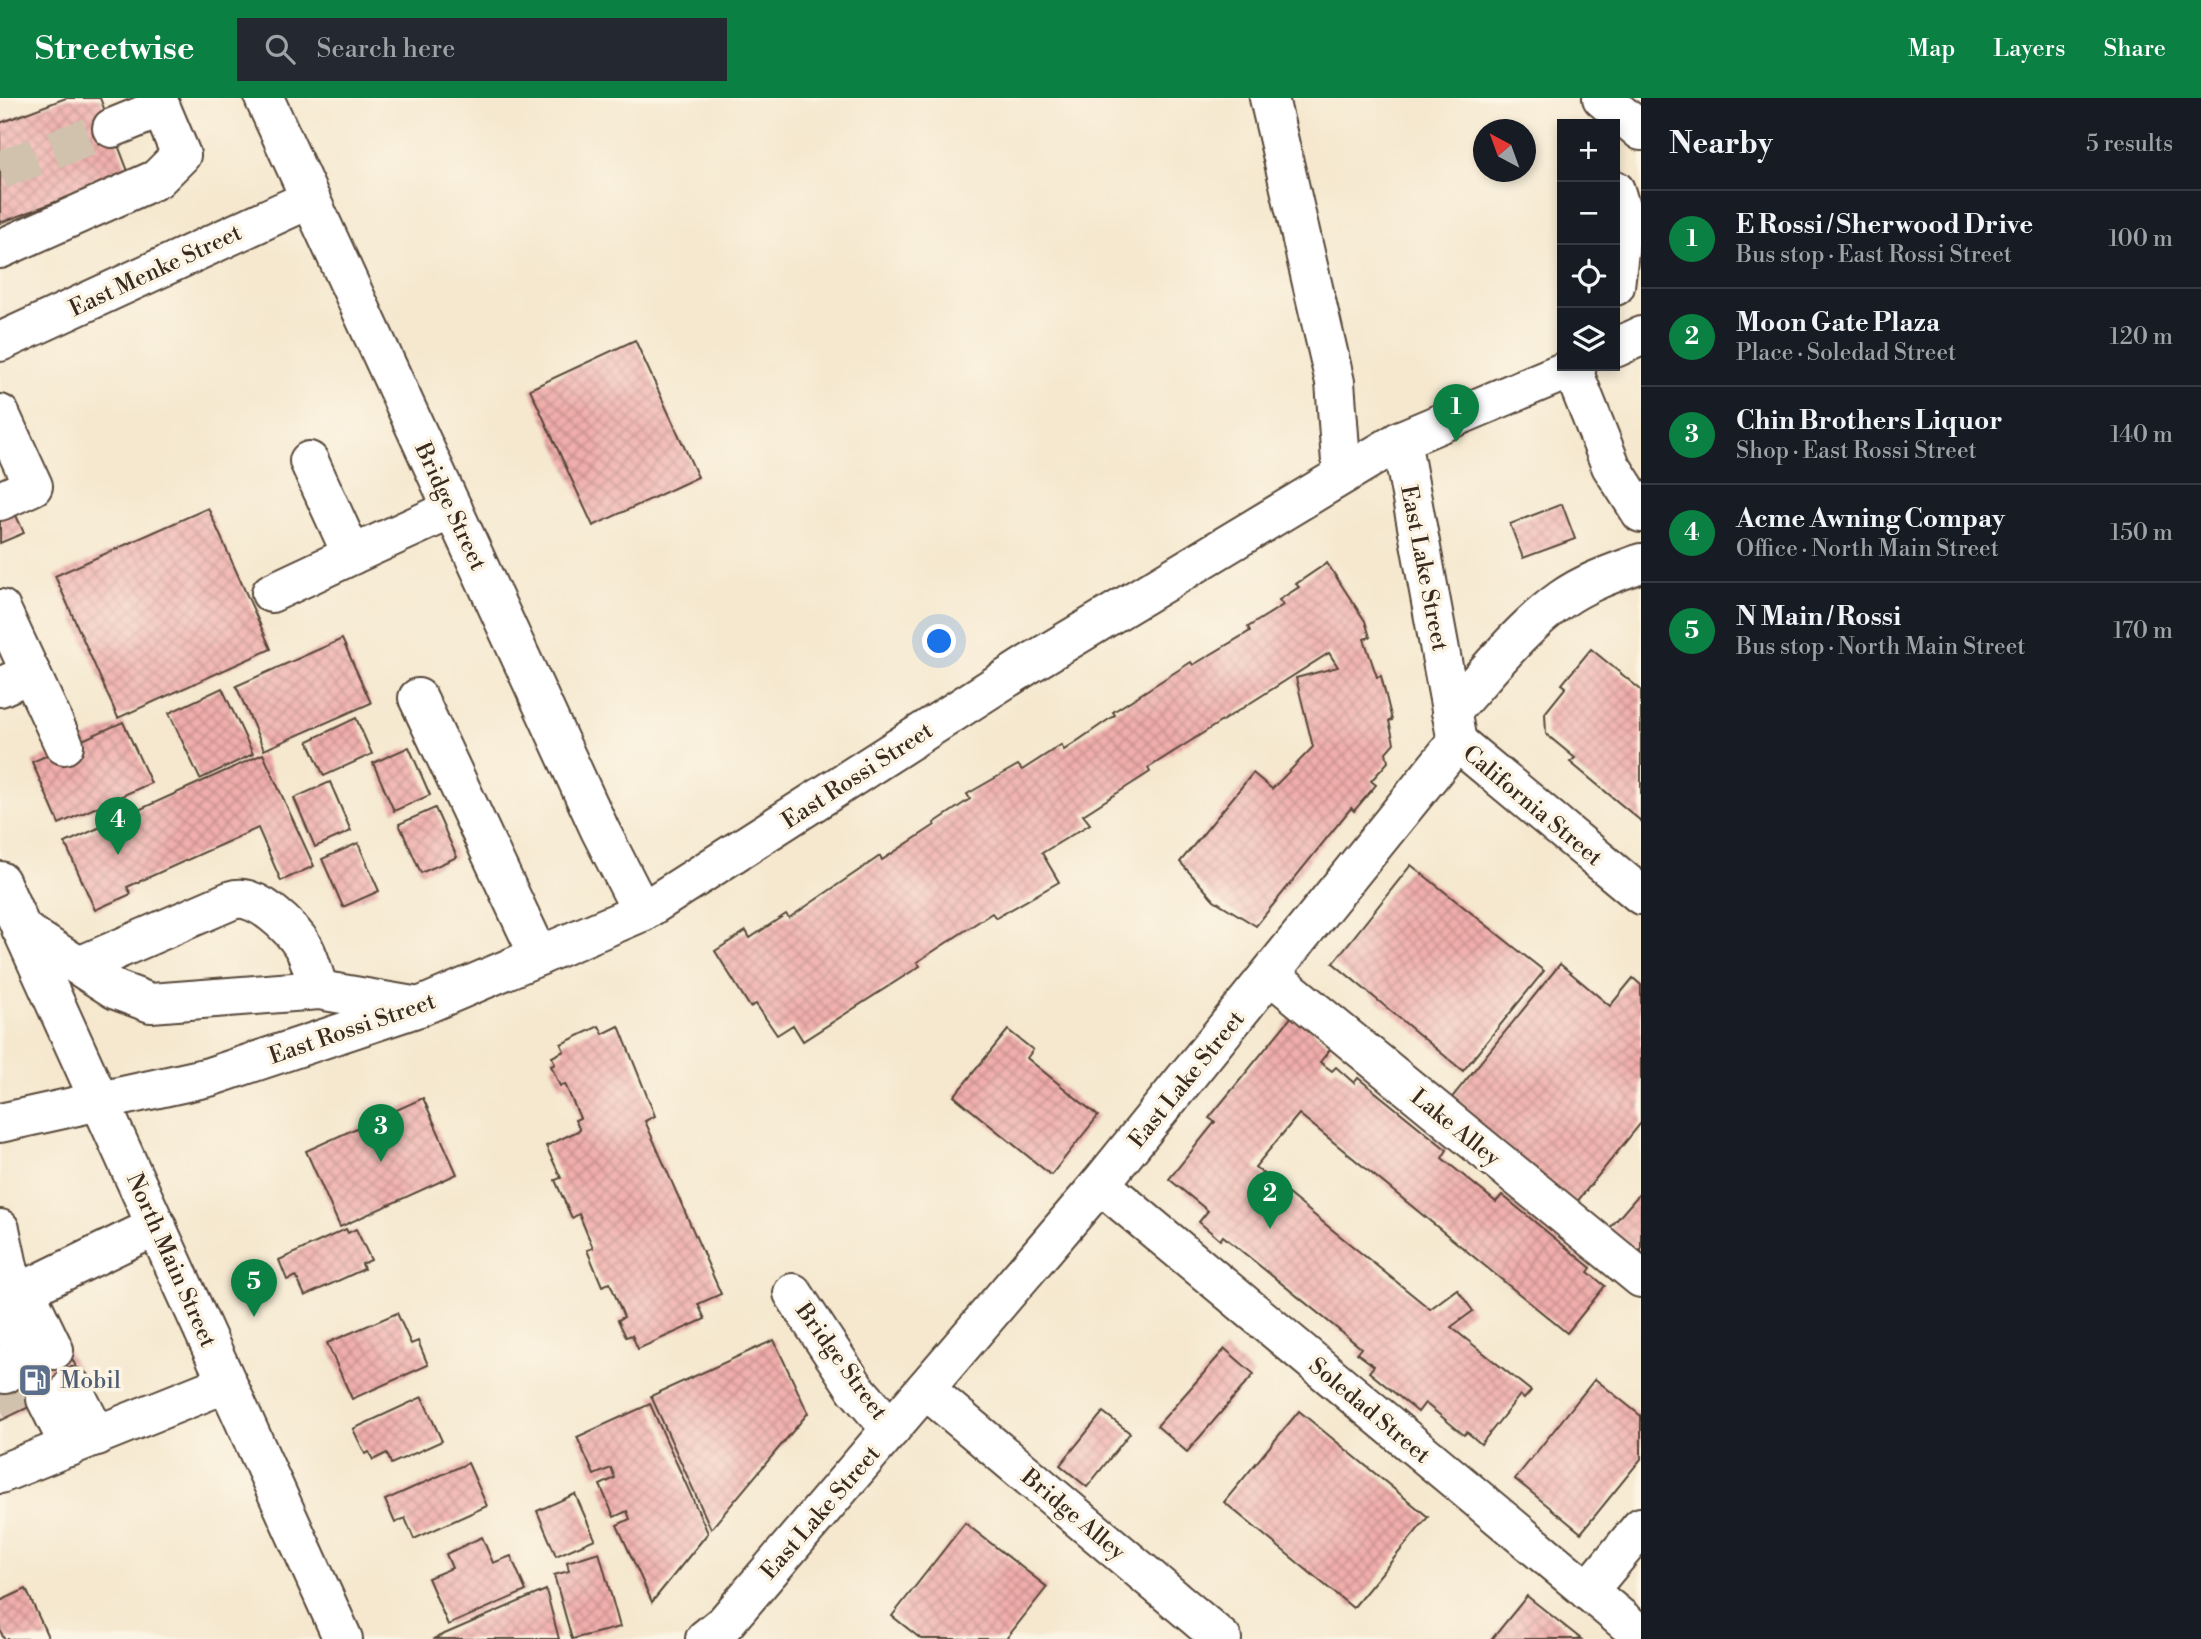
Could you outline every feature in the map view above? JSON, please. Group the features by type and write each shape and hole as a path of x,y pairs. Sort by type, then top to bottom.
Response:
{"street":[{"name":"Bridge Street","path":"264,98 600,830 642,912"},
{"path":"1269,98 1335,382 1342,475"},
{"path":"1584,98 1591,119"},
{"path":"1602,98 1641,131"},
{"path":"0,249 158,179 181,155 159,103 111,128"},
{"name":"East Menke Street","path":"0,342 310,199"},
{"path":"1620,206 1623,216 1620,242"},
{"name":"East Rossi Street","path":"0,1123 209,1077 419,1007 642,912 1029,664 1401,440 1565,371"},
{"path":"1575,371 1611,466 1641,513"},
{"path":"0,414 33,486 0,501"},
{"name":"East Lake Street","path":"725,1634 891,1429 1100,1184 1271,975 1454,727 1401,440"},
{"path":"309,461 352,555"},
{"path":"271,593 453,509"},
{"path":"1454,727 1527,631 1560,601 1594,581 1641,563"},
{"path":"1,609 15,680 64,745"},
{"path":"418,698 539,956"},
{"name":"California Street","path":"1454,727 1641,895"},
{"name":"North Main Street","path":"0,881 343,1638"},
{"path":"79,966 232,900 244,898 250,899 277,919 299,940 310,961 319,990"},
{"path":"21,929 116,990 151,1003 319,990 419,1007"},
{"name":"Lake Alley","path":"1271,975 1641,1278"},
{"name":"Soledad Street","path":"1100,1184 1641,1635"},
{"path":"10,1295 157,1226"},
{"path":"0,1229 22,1363"},
{"name":"Bridge Street","path":"793,1293 856,1388 891,1429"},
{"path":"0,1474 227,1383"},
{"name":"Bridge Alley","path":"925,1389 1222,1639"},
{"path":"71,1447 47,1399 71,1447"},
{"path":"1588,1591 1641,1527"}],"building":[{"path":"66,98 100,98 129,174 0,223 0,123"},
{"path":"635,340 698,477 593,526 530,389"},
{"path":"0,480 24,533 0,543"},
{"path":"1562,504 1575,539 1523,558 1510,524"},
{"path":"208,508 271,649 118,718 55,576"},
{"path":"1327,563 1365,621 1370,637 1364,639 1377,677 1381,676 1392,720 1389,721 1394,743 1386,752 1388,762 1371,781 1376,785 1354,811 1351,808 1256,926 1214,900 1180,862 1253,773 1272,789 1313,747 1296,678 1338,667 1329,653 1148,768 1150,772 1083,815 1090,824 1042,853 1059,882 996,918 992,913 917,962 920,966 803,1041 793,1025 777,1035 756,1004 750,1007 715,951 746,931 750,938 786,914 789,918 880,856 882,860 935,825 934,823 970,799 967,794 1018,765 1022,770 1061,745 1064,750 1115,715 1113,712 1191,662 1193,665 1250,631 1248,627 1283,605 1279,600 1299,587 1296,584"},
{"path":"342,639 371,703 264,750 236,686"},
{"path":"1591,649 1641,690 1641,821 1570,762 1575,758 1546,734 1545,713 1566,687 1562,684"},
{"path":"222,688 253,754 200,779 169,713"},
{"path":"356,718 372,754 324,776 308,741"},
{"path":"123,722 151,783 59,824 32,762"},
{"path":"409,747 430,795 394,811 373,763"},
{"path":"263,754 314,866 281,881 258,828 127,887 131,894 95,910 65,843"},
{"path":"330,782 351,831 315,847 294,798"},
{"path":"435,808 457,857 421,873 399,824"},
{"path":"358,843 379,891 343,907 322,859"},
{"path":"1411,865 1544,971 1463,1071 1333,963"},
{"path":"1560,964 1610,1006 1633,978 1641,985 1641,1123 1576,1203 1449,1101"},
{"path":"1293,1015 1332,1047 1320,1062 1332,1071 1336,1067 1354,1083 1358,1078 1447,1150 1442,1158 1496,1202 1502,1195 1591,1268 1588,1272 1605,1286 1567,1333 1299,1114 1255,1167 1430,1309 1457,1289 1473,1311 1451,1327 1531,1391 1524,1399 1520,1395 1481,1444 1467,1432 1464,1435 1425,1403 1418,1412 1369,1372 1374,1366 1357,1353 1361,1348 1223,1236 1220,1240 1199,1222 1208,1211 1169,1179 1215,1122 1209,1118"},
{"path":"599,1026 603,1034 619,1026 655,1116 645,1121 721,1294 698,1304 705,1319 638,1349 632,1335 626,1337 618,1320 624,1317 610,1283 602,1286 587,1250 593,1248 579,1214 572,1218 555,1180 561,1178 546,1146 580,1130 575,1120 580,1118 565,1084 560,1086 551,1066 555,1064 552,1057 564,1051 561,1044"},
{"path":"1008,1030 1033,1050 1027,1058 1098,1116 1051,1175 954,1096"},
{"path":"423,1098 457,1174 340,1227 306,1151"},
{"path":"1641,1192 1641,1256 1609,1229"},
{"path":"346,1229 348,1233 356,1229 371,1260 362,1264 364,1269 305,1296 296,1276 287,1280 279,1260"},
{"path":"397,1313 411,1344 418,1341 428,1365 352,1399 327,1343"},
{"path":"774,1340 808,1413 711,1529 651,1396"},
{"path":"65,1344 83,1381 0,1421 0,1376"},
{"path":"1225,1349 1254,1374 1187,1452 1157,1426"},
{"path":"1595,1379 1641,1416 1641,1459 1581,1533 1515,1479"},
{"path":"422,1397 442,1441 391,1464 387,1453 373,1460 369,1452 365,1454 353,1429"},
{"path":"650,1404 708,1533 652,1602 617,1525 630,1519 627,1511 614,1517 600,1485 615,1478 611,1468 594,1475 577,1437"},
{"path":"1299,1411 1428,1517 1353,1608 1224,1502"},
{"path":"1103,1412 1130,1433 1087,1487 1060,1465"},
{"path":"468,1463 487,1506 414,1539 405,1518 395,1523 385,1500"},
{"path":"575,1494 595,1539 556,1556 537,1511"},
{"path":"965,1523 1047,1587 1006,1639 921,1639 892,1616"},
{"path":"482,1537 493,1563 511,1556 526,1591 448,1625 428,1578 452,1568 446,1554"},
{"path":"599,1552 620,1627 572,1639 554,1575 569,1571 567,1562"},
{"path":"26,1589 49,1639 4,1639 0,1630 0,1601"},
{"path":"546,1590 559,1639 433,1639"},
{"path":"1527,1596 1581,1639 1492,1639"}],"tunnel":[{"path":"0,170 112,128"},
{"path":"5,1374 23,1411"}],"place":[{"name":"E Rossi / Sherwood Drive","path":"1456,442"},
{"name":"Acme Awning Compay","path":"118,855"},
{"name":"Chin Brothers Liquor","path":"381,1162"},
{"name":"Moon Gate Plaza","path":"1270,1229"},
{"name":"N Main / Rossi","path":"254,1317"},
{"name":"Mobil","path":"35,1380"}]}
